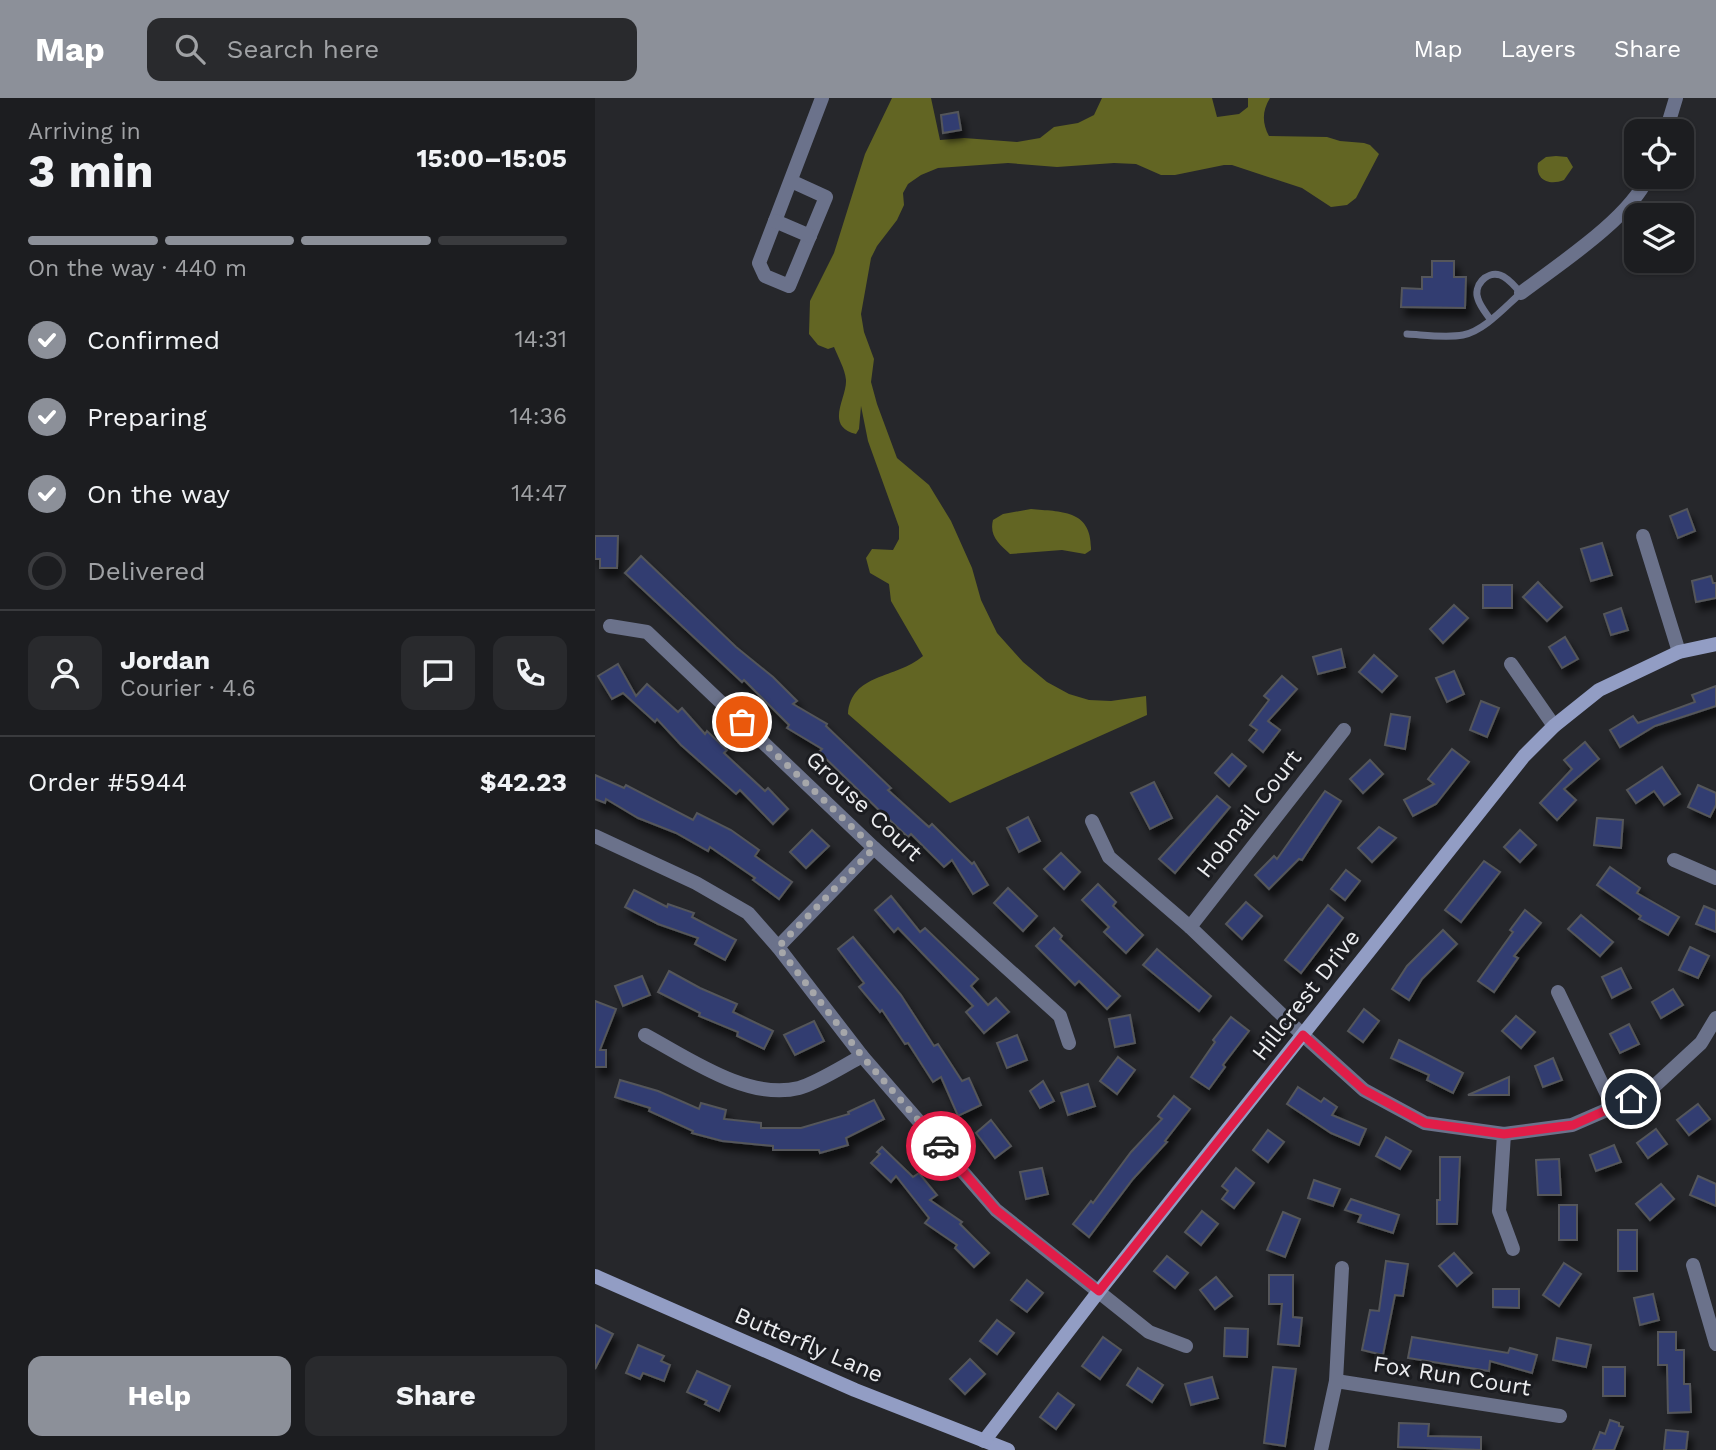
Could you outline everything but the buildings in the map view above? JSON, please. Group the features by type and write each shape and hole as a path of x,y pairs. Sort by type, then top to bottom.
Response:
{"street":[{"path":"790,180 826,197 789,286 765,276 759,263 790,180 822,98"},
{"path":"1670,119 1676,98"},
{"path":"1521,293 1597,235 1627,206 1640,189"},
{"path":"775,221 810,236"},
{"path":"1643,536 1679,652"},
{"name":"Grouse Court","path":"610,626 647,632 874,848 1060,1016 1069,1042"},
{"name":"Hillcrest Drive","path":"980,1446 1099,1291 1524,756 1553,726 1599,690 1679,652 1716,644"},
{"path":"1511,664 1553,726"},
{"name":"Hobnail Court","path":"1190,927 1343,730"},
{"path":"1092,821 1109,857 1190,927 1303,1035 1364,1090 1425,1123 1504,1134 1573,1125 1648,1092 1701,1043 1716,1018"},
{"path":"595,836 696,883 748,913 778,947 862,1056 996,1210 1149,1332 1187,1346"},
{"path":"778,947 874,848"},
{"path":"1674,860 1716,878"},
{"path":"1557,992 1613,1107"},
{"path":"645,1035 728,1080 770,1090 800,1088 862,1056"},
{"path":"1504,1134 1499,1211 1513,1249"},
{"path":"1693,1265 1716,1344"},
{"path":"1321,1450 1336,1381 1342,1268"},
{"name":"Butterfly Lane","path":"595,1276 980,1446 1008,1450"},
{"name":"Fox Run Court","path":"1336,1381 1560,1416"}],"lane":[{"path":"1407,334 1462,335 1476,330 1490,319 1521,293 1505,277 1497,274 1489,275 1476,291 1490,319"}],"shaded area":[{"path":"892,98 931,98 940,140 964,138 1017,142 1040,138 1054,127 1078,123 1094,115 1102,98 1212,98 1217,117 1239,114 1248,107 1248,98 1270,98 1264,117 1269,136 1327,137 1364,143 1379,154 1356,198 1347,205 1331,207 1302,188 1232,165 1161,175 1136,164 1057,167 1008,163 938,168 908,184 903,193 904,205 897,220 871,258 861,314 864,332 874,359 871,382 897,458 929,485 951,521 972,568 981,600 997,633 1023,662 1047,682 1069,694 1089,700 1111,701 1146,696 1147,715 950,803 848,714 857,691 866,684 923,656 891,601 889,584 870,573 866,558 872,549 893,550 899,539 899,527 868,441 861,406 856,434 846,430 839,418 846,380 834,347 828,349 818,345 809,334 810,301 834,253 865,154"},
{"path":"1546,157 1567,157 1573,167 1564,180 1548,182 1539,174 1538,163"},
{"path":"1031,509 1073,515 1086,527 1091,550 1085,554 1062,550 1010,554 992,531 993,520 1003,514"}],"way so far":[{"path":"742,722 874,848 778,947 862,1056 941,1146"}],"route":[{"path":"941,1146 996,1210 1099,1291 1303,1035 1364,1090 1425,1123 1504,1134 1573,1125 1631,1099"}]}
